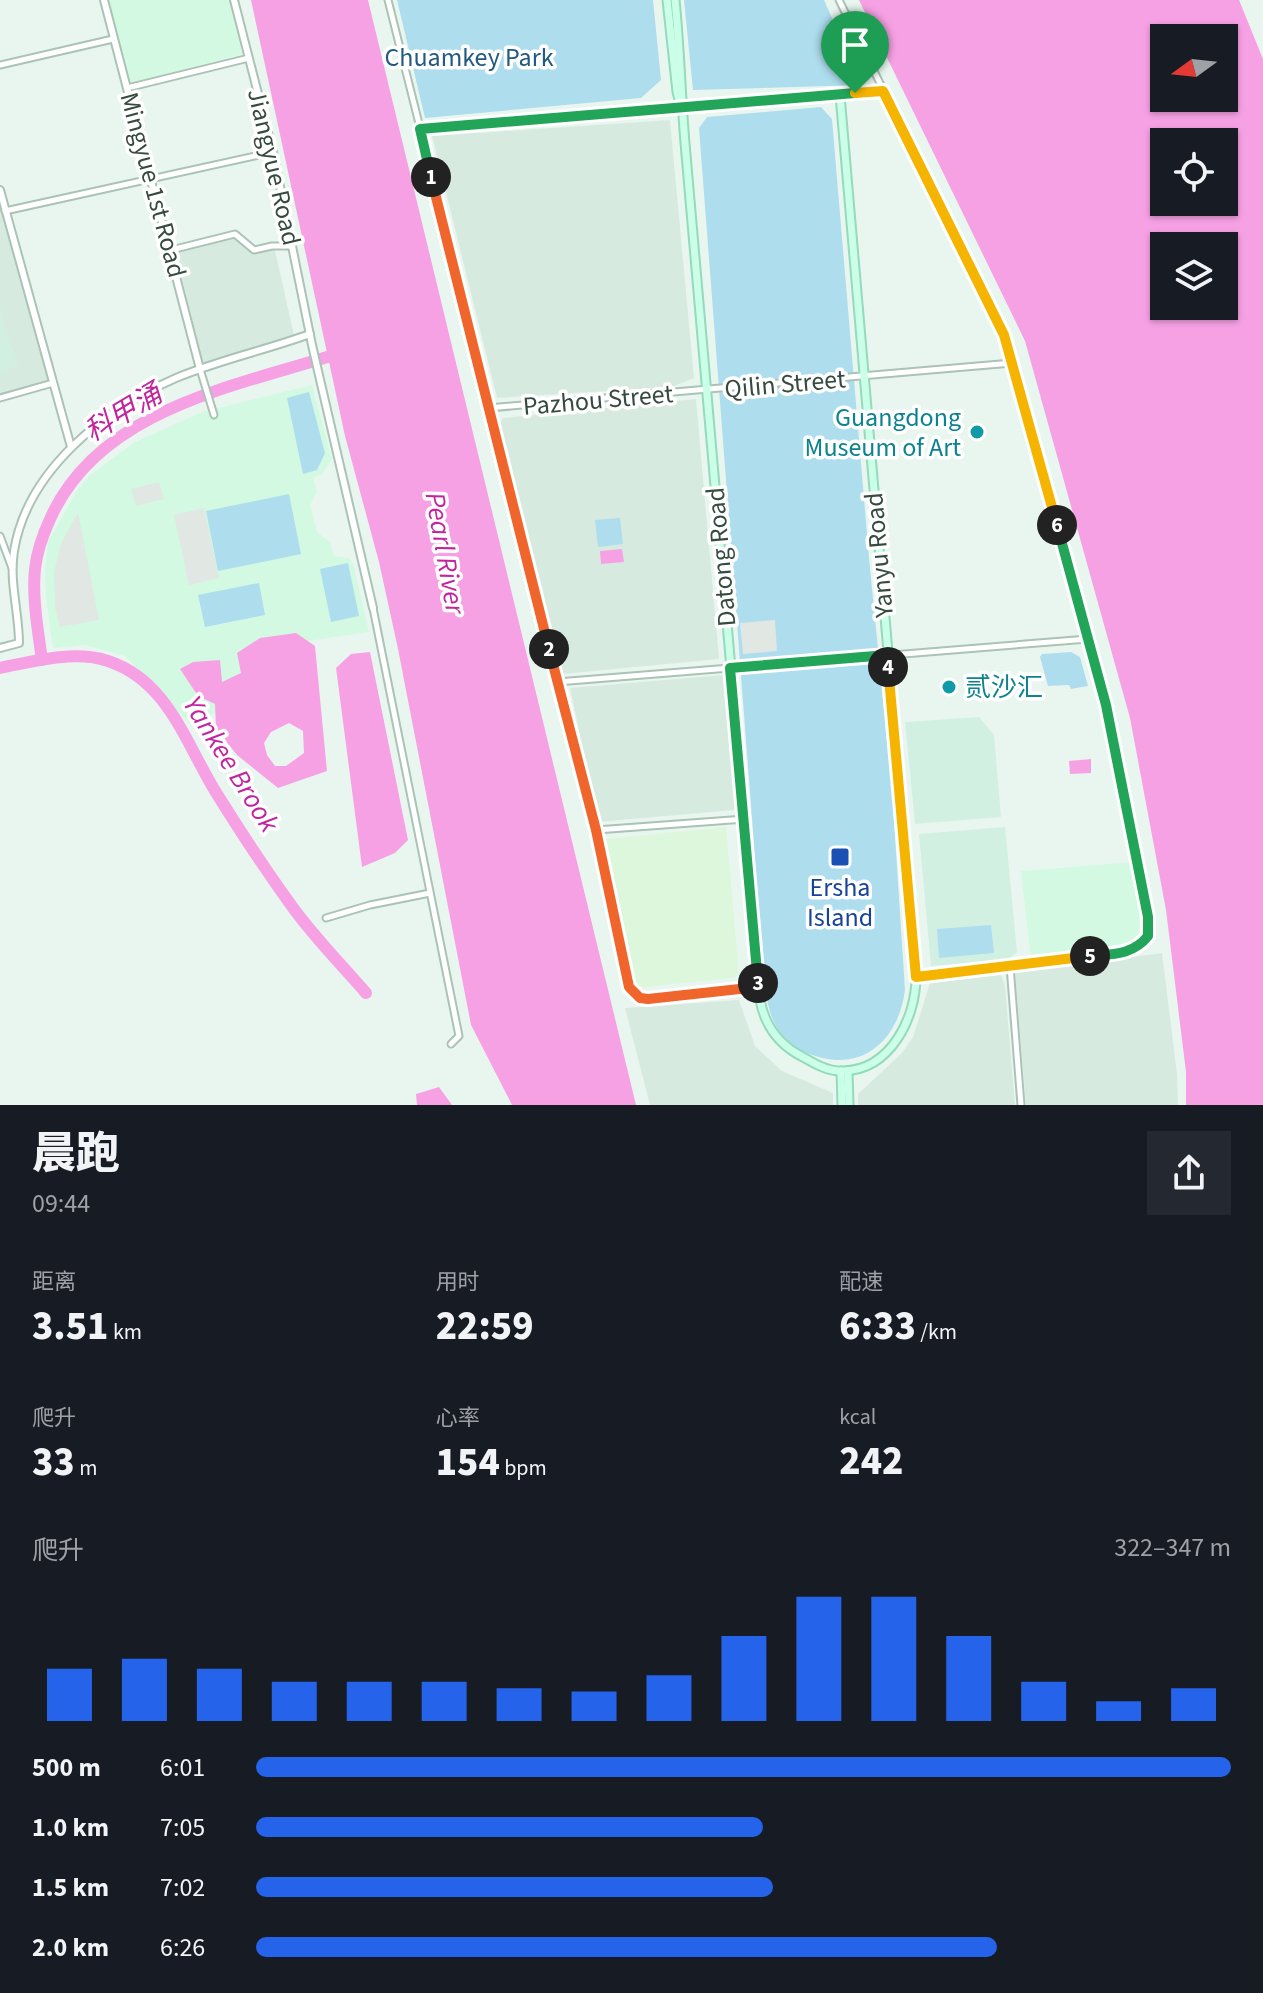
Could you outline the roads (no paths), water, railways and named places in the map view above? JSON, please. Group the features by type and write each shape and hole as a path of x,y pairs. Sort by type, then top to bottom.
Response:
{"main road":[{"name":"Datong Road","path":"667,0 677,92 682,109"},
{"name":"Datong Road","path":"675,0 758,987 766,1021 781,1043 814,1063 845,1071"},
{"path":"682,109 840,95"},
{"name":"Yanyu Road","path":"840,95 916,977 912,1012 897,1040 876,1059 845,1071"},
{"path":"842,1105 845,1071"},
{"path":"845,1071 849,1105"}],"street":[{"name":"Mingyue 1st Road","path":"104,0 200,369"},
{"name":"Jiangyue Road","path":"234,0 273,152 320,383 373,608"},
{"path":"388,0 596,830 629,987 640,998 758,987"},
{"path":"839,0 1004,335 1106,705 1148,917 1148,936 1125,953 916,977"},
{"path":"0,65 113,39"},
{"path":"127,88 249,58"},
{"path":"840,95 883,91"},
{"path":"420,129 682,109"},
{"path":"5,211 153,181 273,152"},
{"path":"0,193 71,447"},
{"path":"171,250 235,234 254,250 293,246"},
{"path":"0,648 19,643 13,569 16,542 45,480 71,447 145,394 200,369 310,334"},
{"name":"Qilin Street","path":"707,391 1012,363"},
{"path":"200,369 214,415"},
{"path":"0,398 53,383"},
{"name":"Pazhou Street","path":"488,408 707,391"},
{"path":"0,536 13,569"},
{"path":"373,608 459,1036 451,1044"},
{"path":"557,682 1088,639"},
{"path":"596,830 745,819"},
{"path":"326,918 430,893"},
{"path":"1010,966 1021,1105"}],"water":[{"name":"Pearl River","path":"251,0 368,0 636,1105 512,1105 471,1025 398,649 379,562 345,436"},
{"path":"859,0 1239,0 1263,59 1263,1105 1186,1105 1186,1072 1166,910 1130,718 1025,341"},
{"path":"622,549 624,562 601,564 600,551"},
{"path":"296,633 315,646 327,771 278,788 237,755 216,729 215,704 198,696 180,669 193,662 220,660 222,682 241,673 237,653 260,638","holes":["289,723 303,731 304,753 286,766 275,766 267,755 264,743 271,732"]},
{"path":"370,652 408,840 395,853 362,867 336,668 351,654"},
{"path":"1091,759 1091,773 1070,774 1069,761"},
{"path":"439,1087 452,1105 417,1105 416,1094"}],"waterway":[{"name":"科甲涌","path":"42,660 34,580 41,542 51,517 74,480 103,450 138,425 177,406 218,390 343,352"},
{"name":"Yankee Brook","path":"0,668 82,656 108,661 129,670 146,683 174,717 217,794 281,891 308,928 366,993"}],"place":[{"name":"Guangdong Museum of Art","path":"977,432"},
{"name":"贰沙汇","path":"949,687"},
{"name":"Ersha Island","path":"840,857"}],"park label":[{"name":"Chuamkey Park","path":"469,57"}]}
